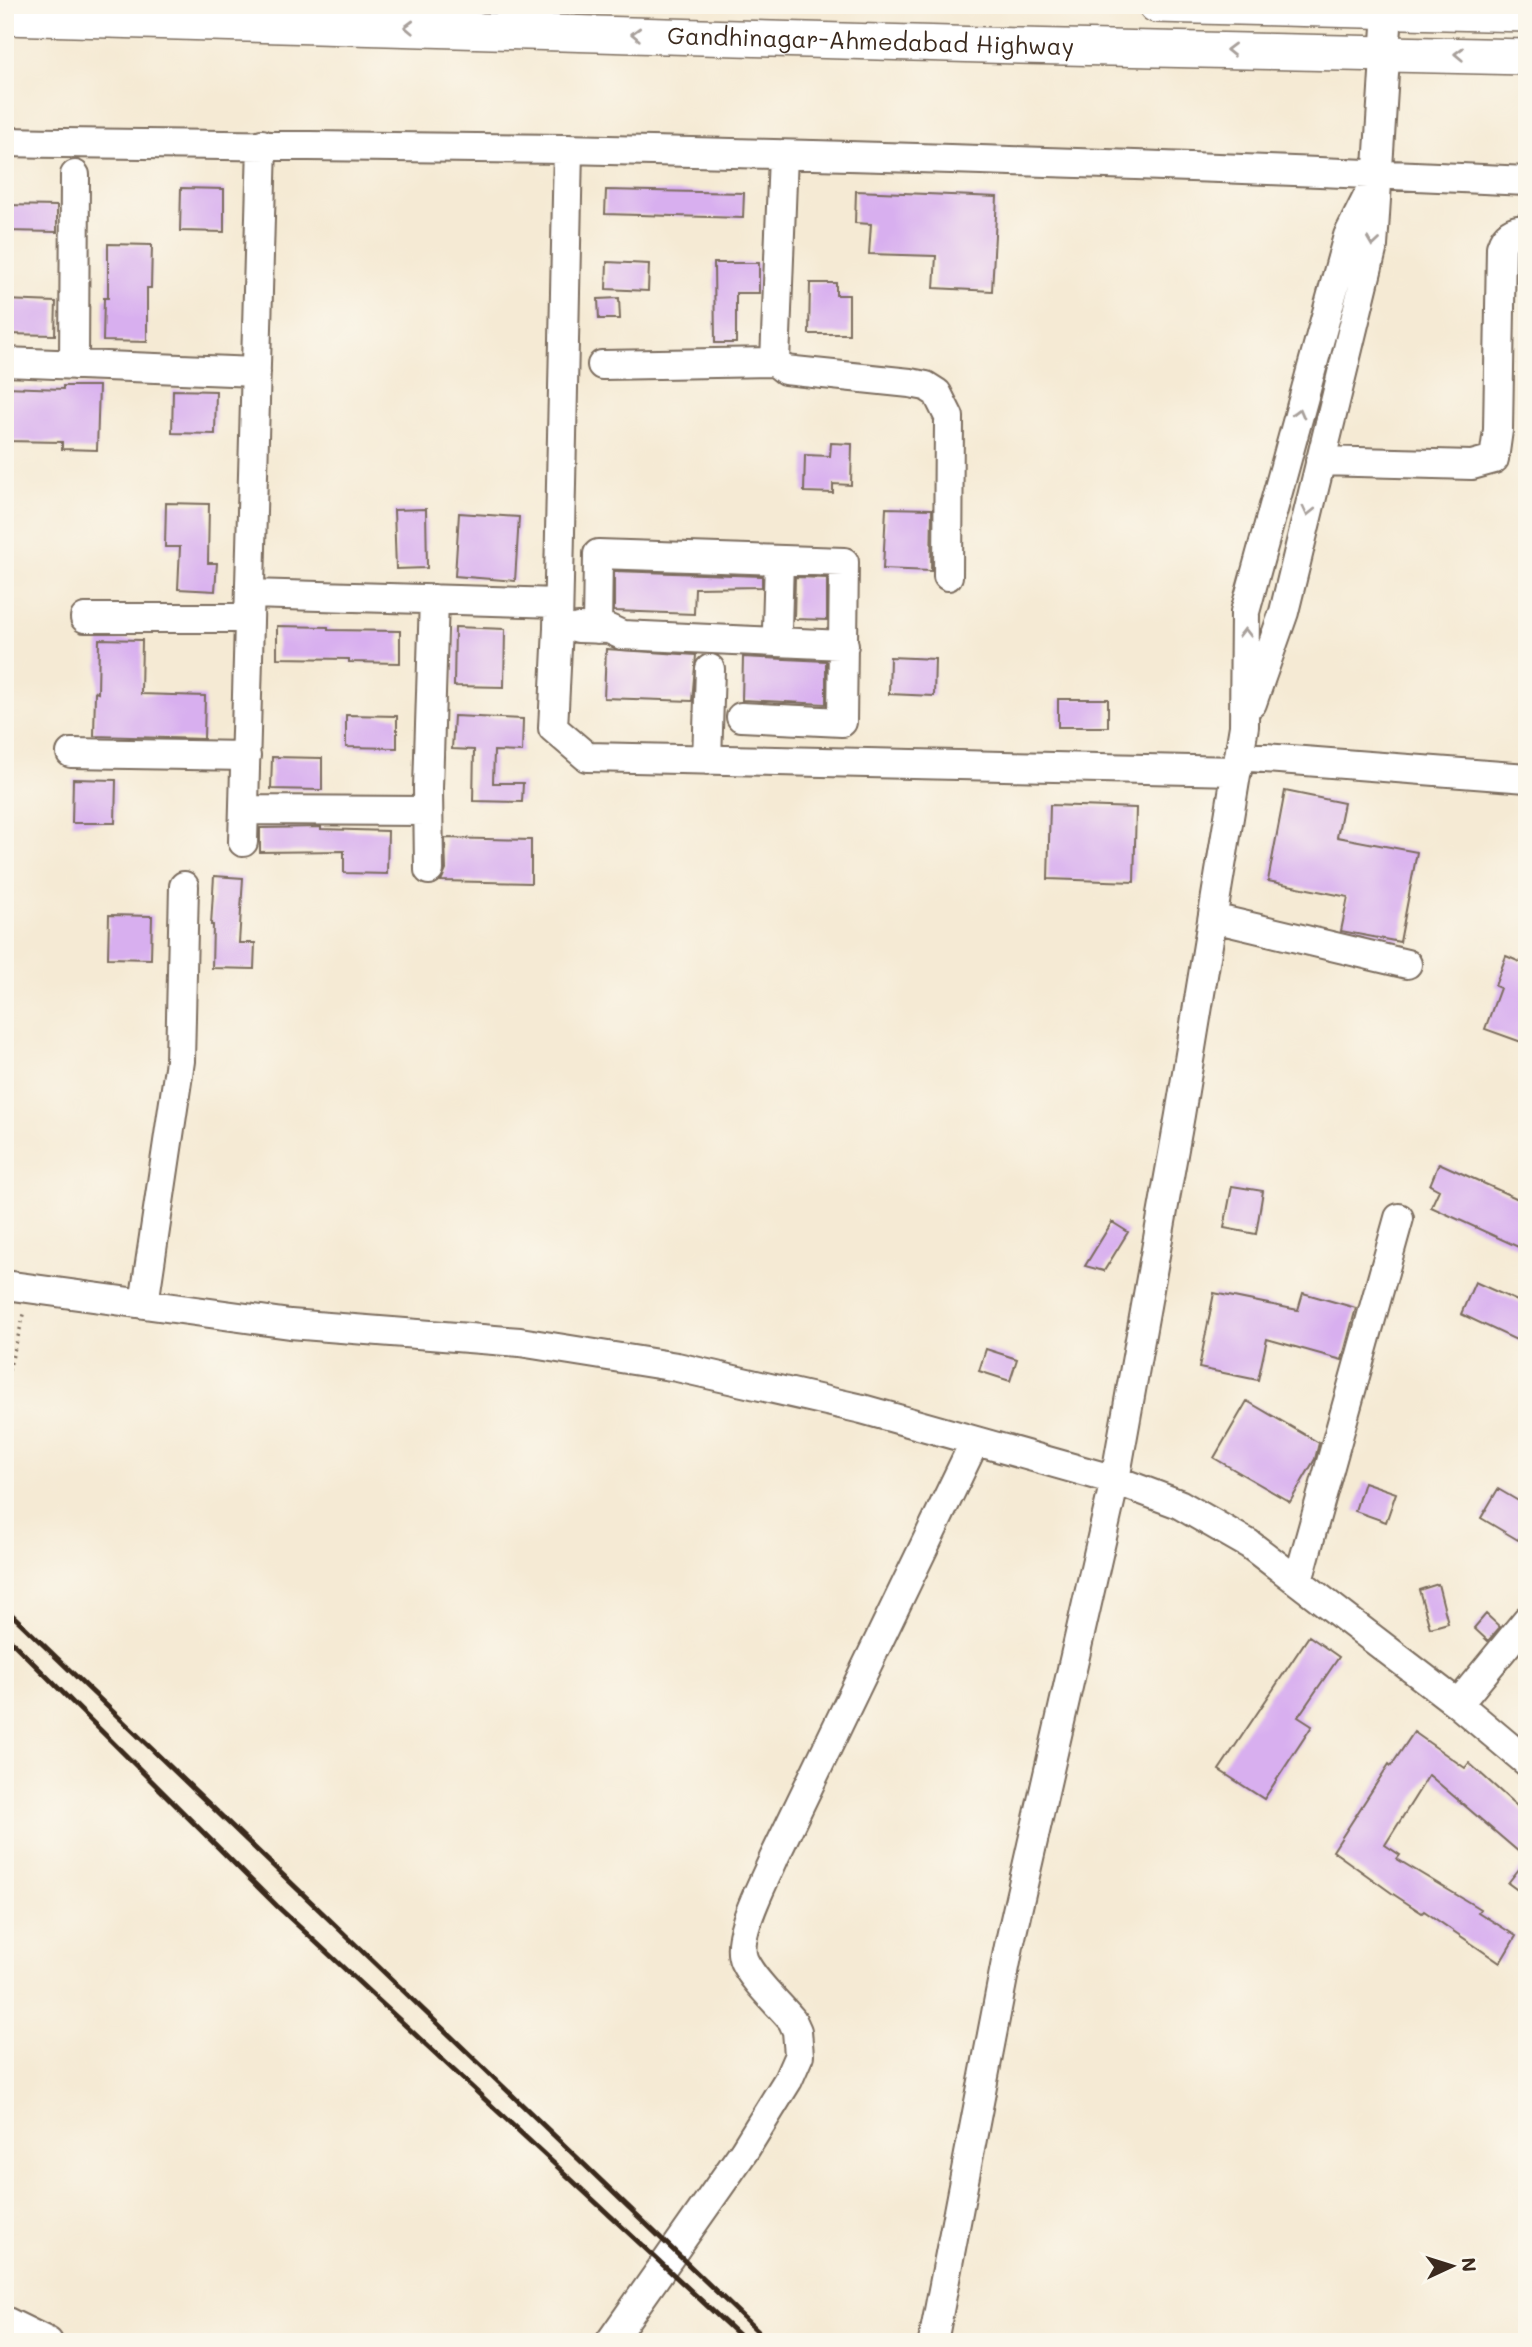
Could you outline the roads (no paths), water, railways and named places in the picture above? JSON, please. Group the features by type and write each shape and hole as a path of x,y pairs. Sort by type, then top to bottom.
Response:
{"main road":[{"path":"1156,5 1527,14"},
{"name":"Gandhinagar-Ahmedabad Highway","path":"5,17 1020,46 1527,57"}],"street":[{"path":"1244,726 1284,612 1373,246 1388,12"},
{"path":"5,142 568,149 1527,181"},
{"path":"243,842 262,144"},
{"path":"568,149 553,727 587,757 1238,764 1527,778"},
{"path":"775,362 783,155"},
{"path":"933,2342 1009,1946 1115,1480 1244,726 1245,612 1348,236 1379,174"},
{"path":"74,365 75,175"},
{"path":"1320,461 1472,465 1494,459 1498,430 1501,247 1510,232 1527,229"},
{"path":"5,362 256,372"},
{"path":"602,365 775,362 786,370 926,386 937,393 949,417 948,576"},
{"path":"603,629 598,554 844,562 842,722 741,717"},
{"path":"777,629 779,560"},
{"path":"429,870 434,600"},
{"path":"85,618 250,606 434,600 558,615 622,635 844,639"},
{"path":"603,629 622,621 777,629 844,639"},
{"path":"707,760 710,670"},
{"path":"71,752 246,756"},
{"path":"244,810 428,811"},
{"path":"144,1304 180,1062 184,886"},
{"path":"1213,918 1407,964"},
{"path":"1298,1581 1399,1218"},
{"path":"18,1287 290,1324 520,1342 677,1367 862,1409 1115,1480 1179,1504 1249,1544 1458,1704 1527,1762"},
{"path":"610,2342 744,2151 788,2080 799,2055 797,2031 792,2020 743,1960 741,1944 745,1927 774,1858 975,1440"},
{"path":"1458,1704 1527,1620"},
{"path":"5,2321 48,2342"}],"railway":[{"path":"5,1608 769,2342"},
{"path":"5,1635 277,1906 746,2342"}]}
